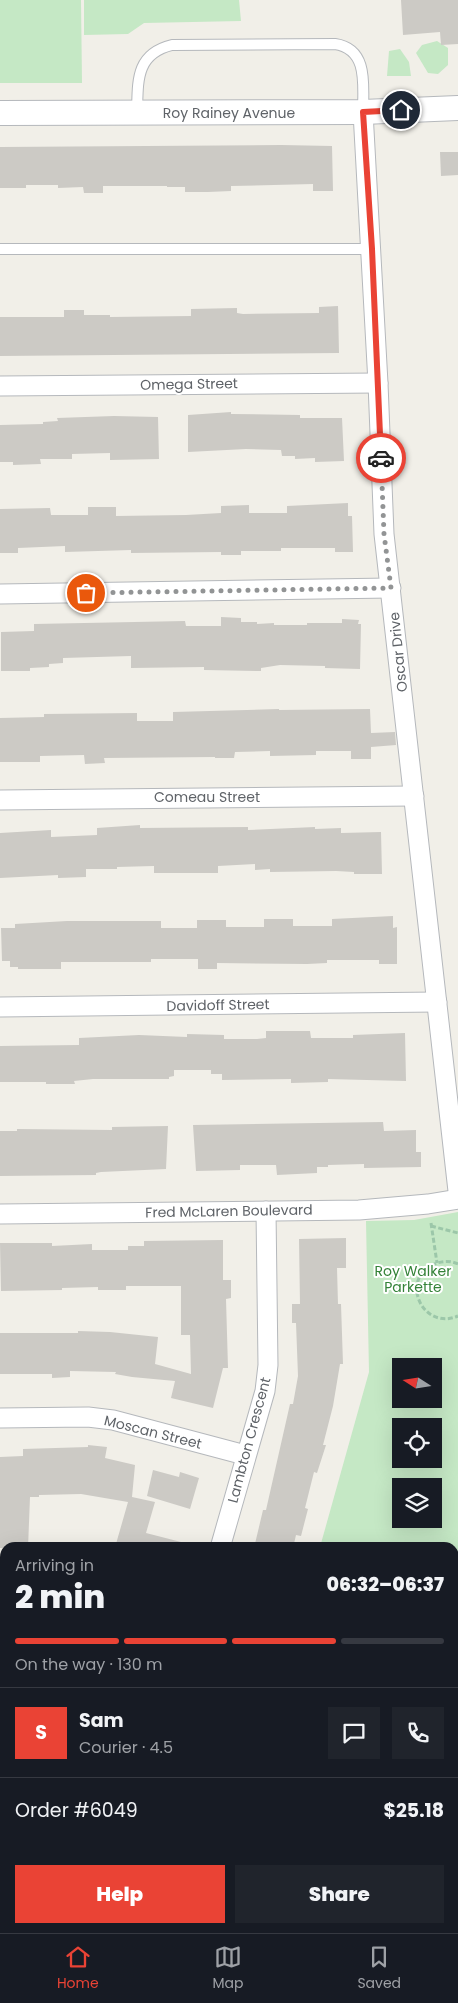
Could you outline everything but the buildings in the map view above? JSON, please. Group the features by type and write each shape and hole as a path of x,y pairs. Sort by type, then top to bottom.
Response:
{"street":[{"name":"Roy Rainey Avenue","path":"0,113 363,112 458,108"},
{"name":"Oscar Drive","path":"363,112 372,249 384,534 458,1191"},
{"name":"Omega Street","path":"0,386 378,383"},
{"path":"0,594 391,588"},
{"name":"Comeau Street","path":"0,800 414,796"},
{"name":"Davidoff Street","path":"0,1007 437,1002"},
{"name":"Fred McLaren Boulevard","path":"0,1214 390,1208 458,1199"},
{"name":"Lambton Crescent","path":"222,1542 245,1455 265,1391 268,1366 266,1211"},
{"name":"Moscan Street","path":"0,1418 88,1417 113,1420 245,1455"}],"lane":[{"path":"137,113 140,70 159,48 172,45 325,44 346,46 359,61 363,73 363,112"},
{"path":"0,249 372,249"}],"path":[{"path":"430,1220 437,1262"},
{"path":"431,1226 458,1233"},
{"path":"458,1264 445,1261 437,1262 428,1267 421,1274 417,1288 419,1303 425,1311 442,1319 458,1316"}],"green space":[{"path":"0,0 81,0 82,83 0,83"},
{"path":"84,0 239,0 241,21 144,23 128,34 84,35"},
{"path":"437,41 448,48 448,65 438,74 428,73 416,53 422,45"},
{"path":"400,49 409,62 411,76 387,76 389,51"},
{"name":"Roy Walker Parkette","path":"458,1212 458,1542 321,1542 369,1372 366,1221 414,1220"}],"way so far":[{"path":"86,593 391,588 384,534 381,458"}],"route":[{"path":"381,458 372,249 363,112 401,110"}]}
